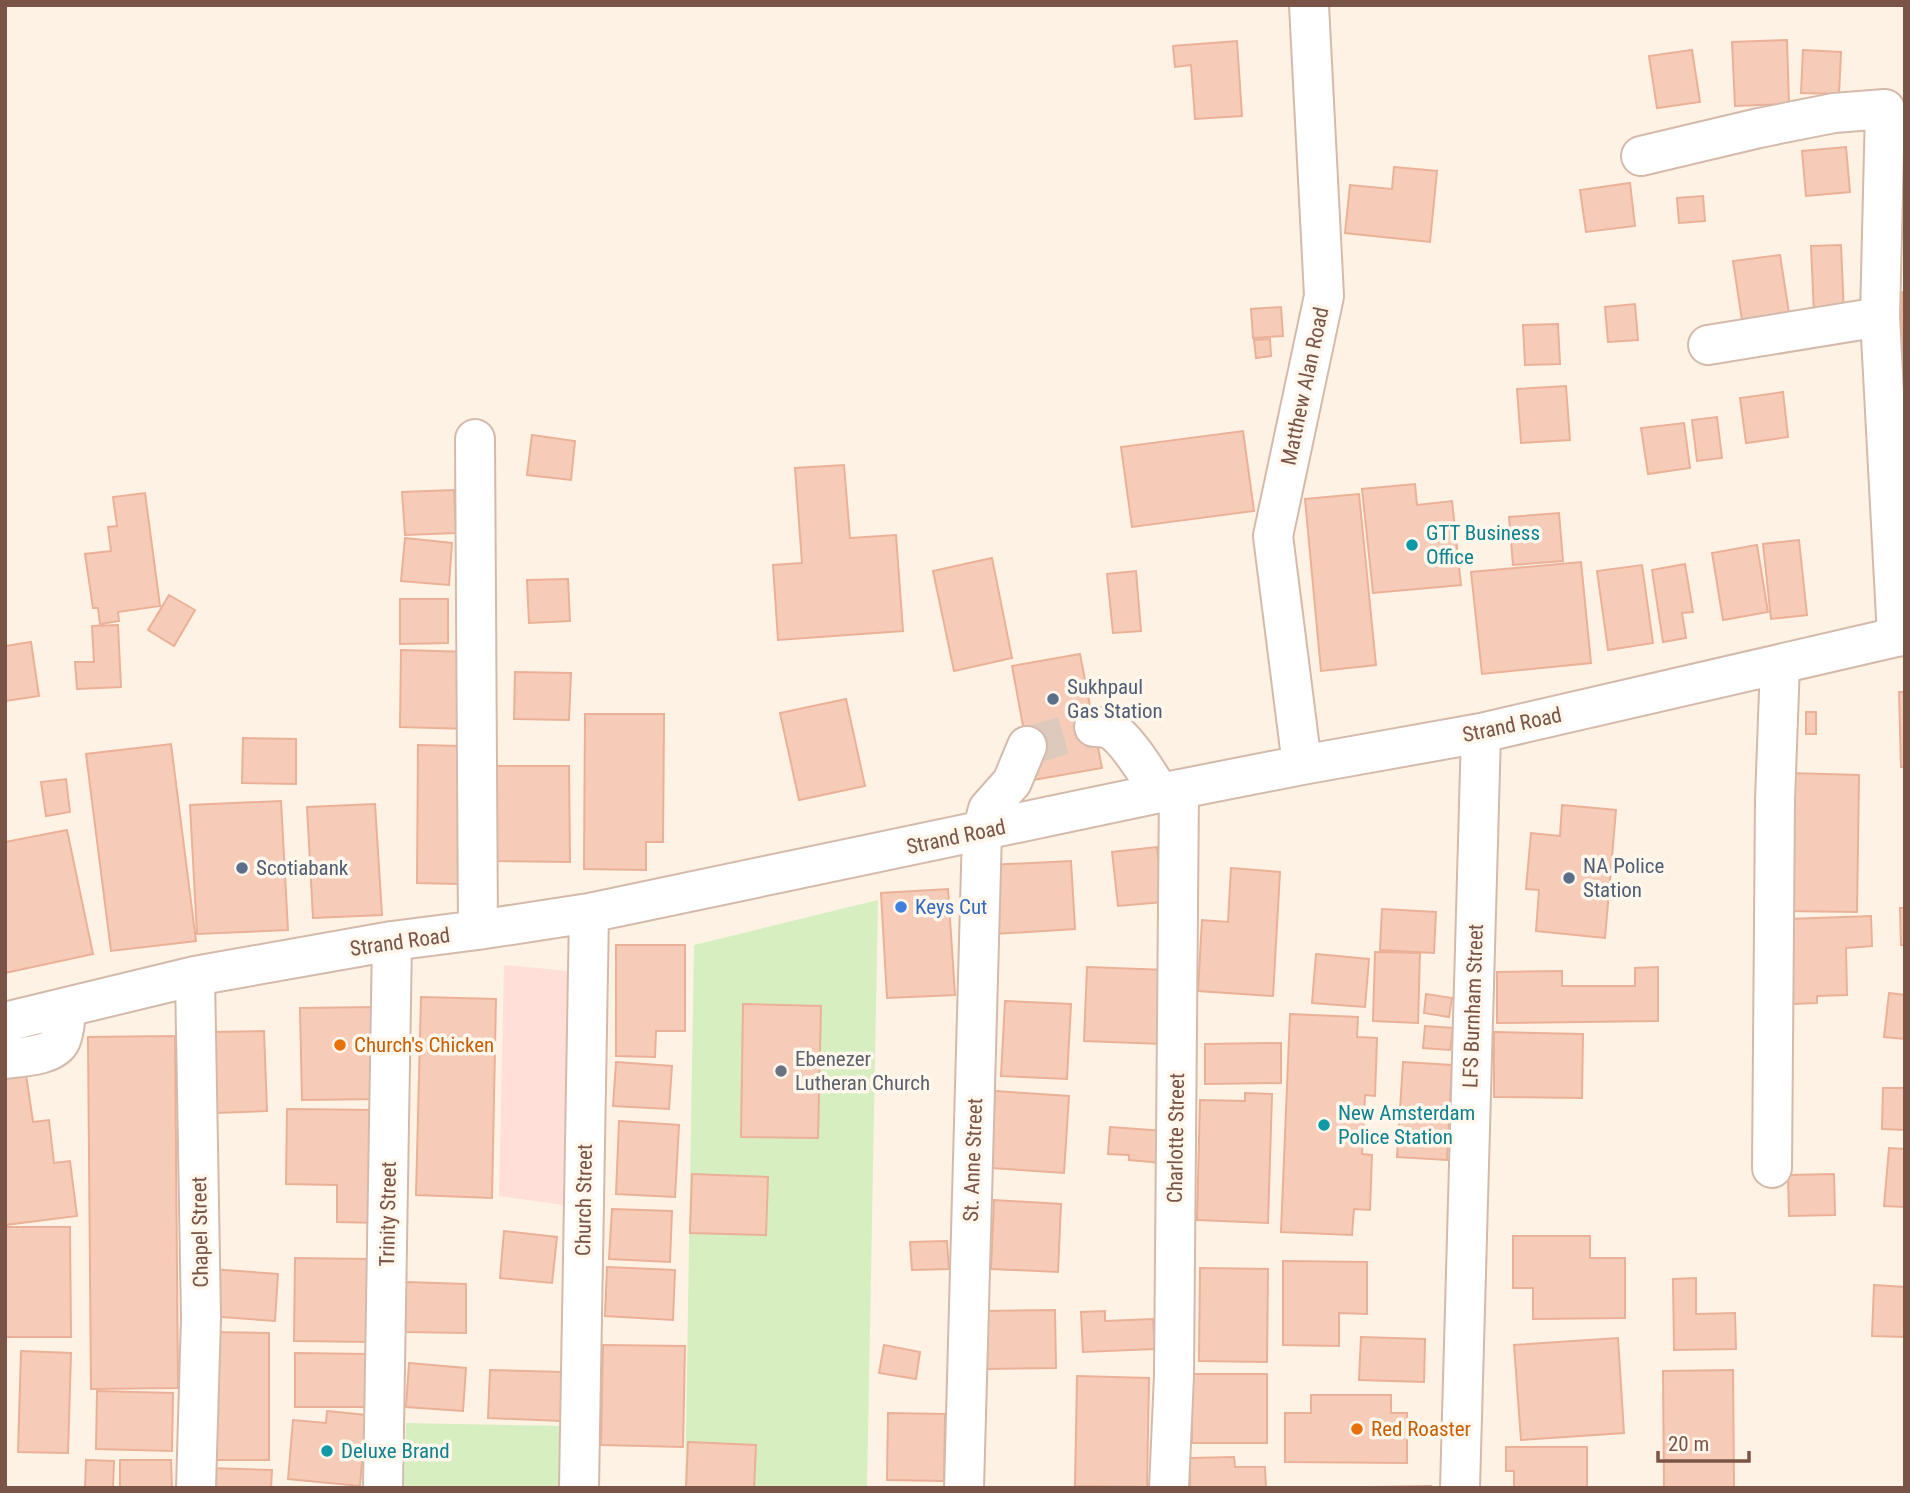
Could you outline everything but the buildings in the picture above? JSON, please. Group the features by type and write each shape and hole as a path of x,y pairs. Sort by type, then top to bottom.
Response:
{"street":[{"name":"Matthew Alan Road","path":"1303,765 1273,536 1324,296 1309,5"},
{"path":"1641,156 1834,113 1885,109 1880,317 1901,636"},
{"path":"1708,345 1880,317"},
{"path":"475,439 478,930"},
{"name":"Strand Road","path":"5,1022 195,976 392,941 589,913 1170,791 1481,733 1901,636"},
{"path":"1772,1168 1775,800 1780,664"},
{"path":"1094,727 1105,727 1114,732 1170,791"},
{"name":"LFS Burnham Street","path":"1460,1488 1481,733"},
{"path":"982,832 988,809 1012,782 1027,746"},
{"name":"Charlotte Street","path":"1169,1488 1174,1375 1170,791"},
{"name":"St. Anne Street","path":"964,1488 982,832"},
{"name":"Church Street","path":"579,1488 589,913"},
{"name":"Trinity Street","path":"383,1488 392,941"},
{"name":"Chapel Street","path":"195,976 201,1318 196,1488"},
{"path":"5,1059 50,1052 61,1040 67,1007"}],"shaded area":[{"path":"504,965 569,971 563,1205 499,1196"}],"green space":[{"path":"878,900 867,1488 685,1488 694,945","holes":["744,1004 821,1006 818,1138 741,1136"]},
{"path":"406,1423 565,1426 564,1488 404,1488"}],"tunnel":[{"path":"1027,746 1094,727"}],"place":[{"name":"GTT Business Office","path":"1412,545"},
{"name":"Sukhpaul Gas Station","path":"1053,699"},
{"name":"Scotiabank","path":"242,868"},
{"name":"NA Police Station","path":"1569,878"},
{"name":"Keys Cut","path":"901,907"},
{"name":"Church's Chicken","path":"340,1045"},
{"name":"Ebenezer Lutheran Church","path":"781,1071"},
{"name":"New Amsterdam Police Station","path":"1324,1125"},
{"name":"Red Roaster","path":"1357,1429"},
{"name":"Deluxe Brand","path":"327,1451"}]}
